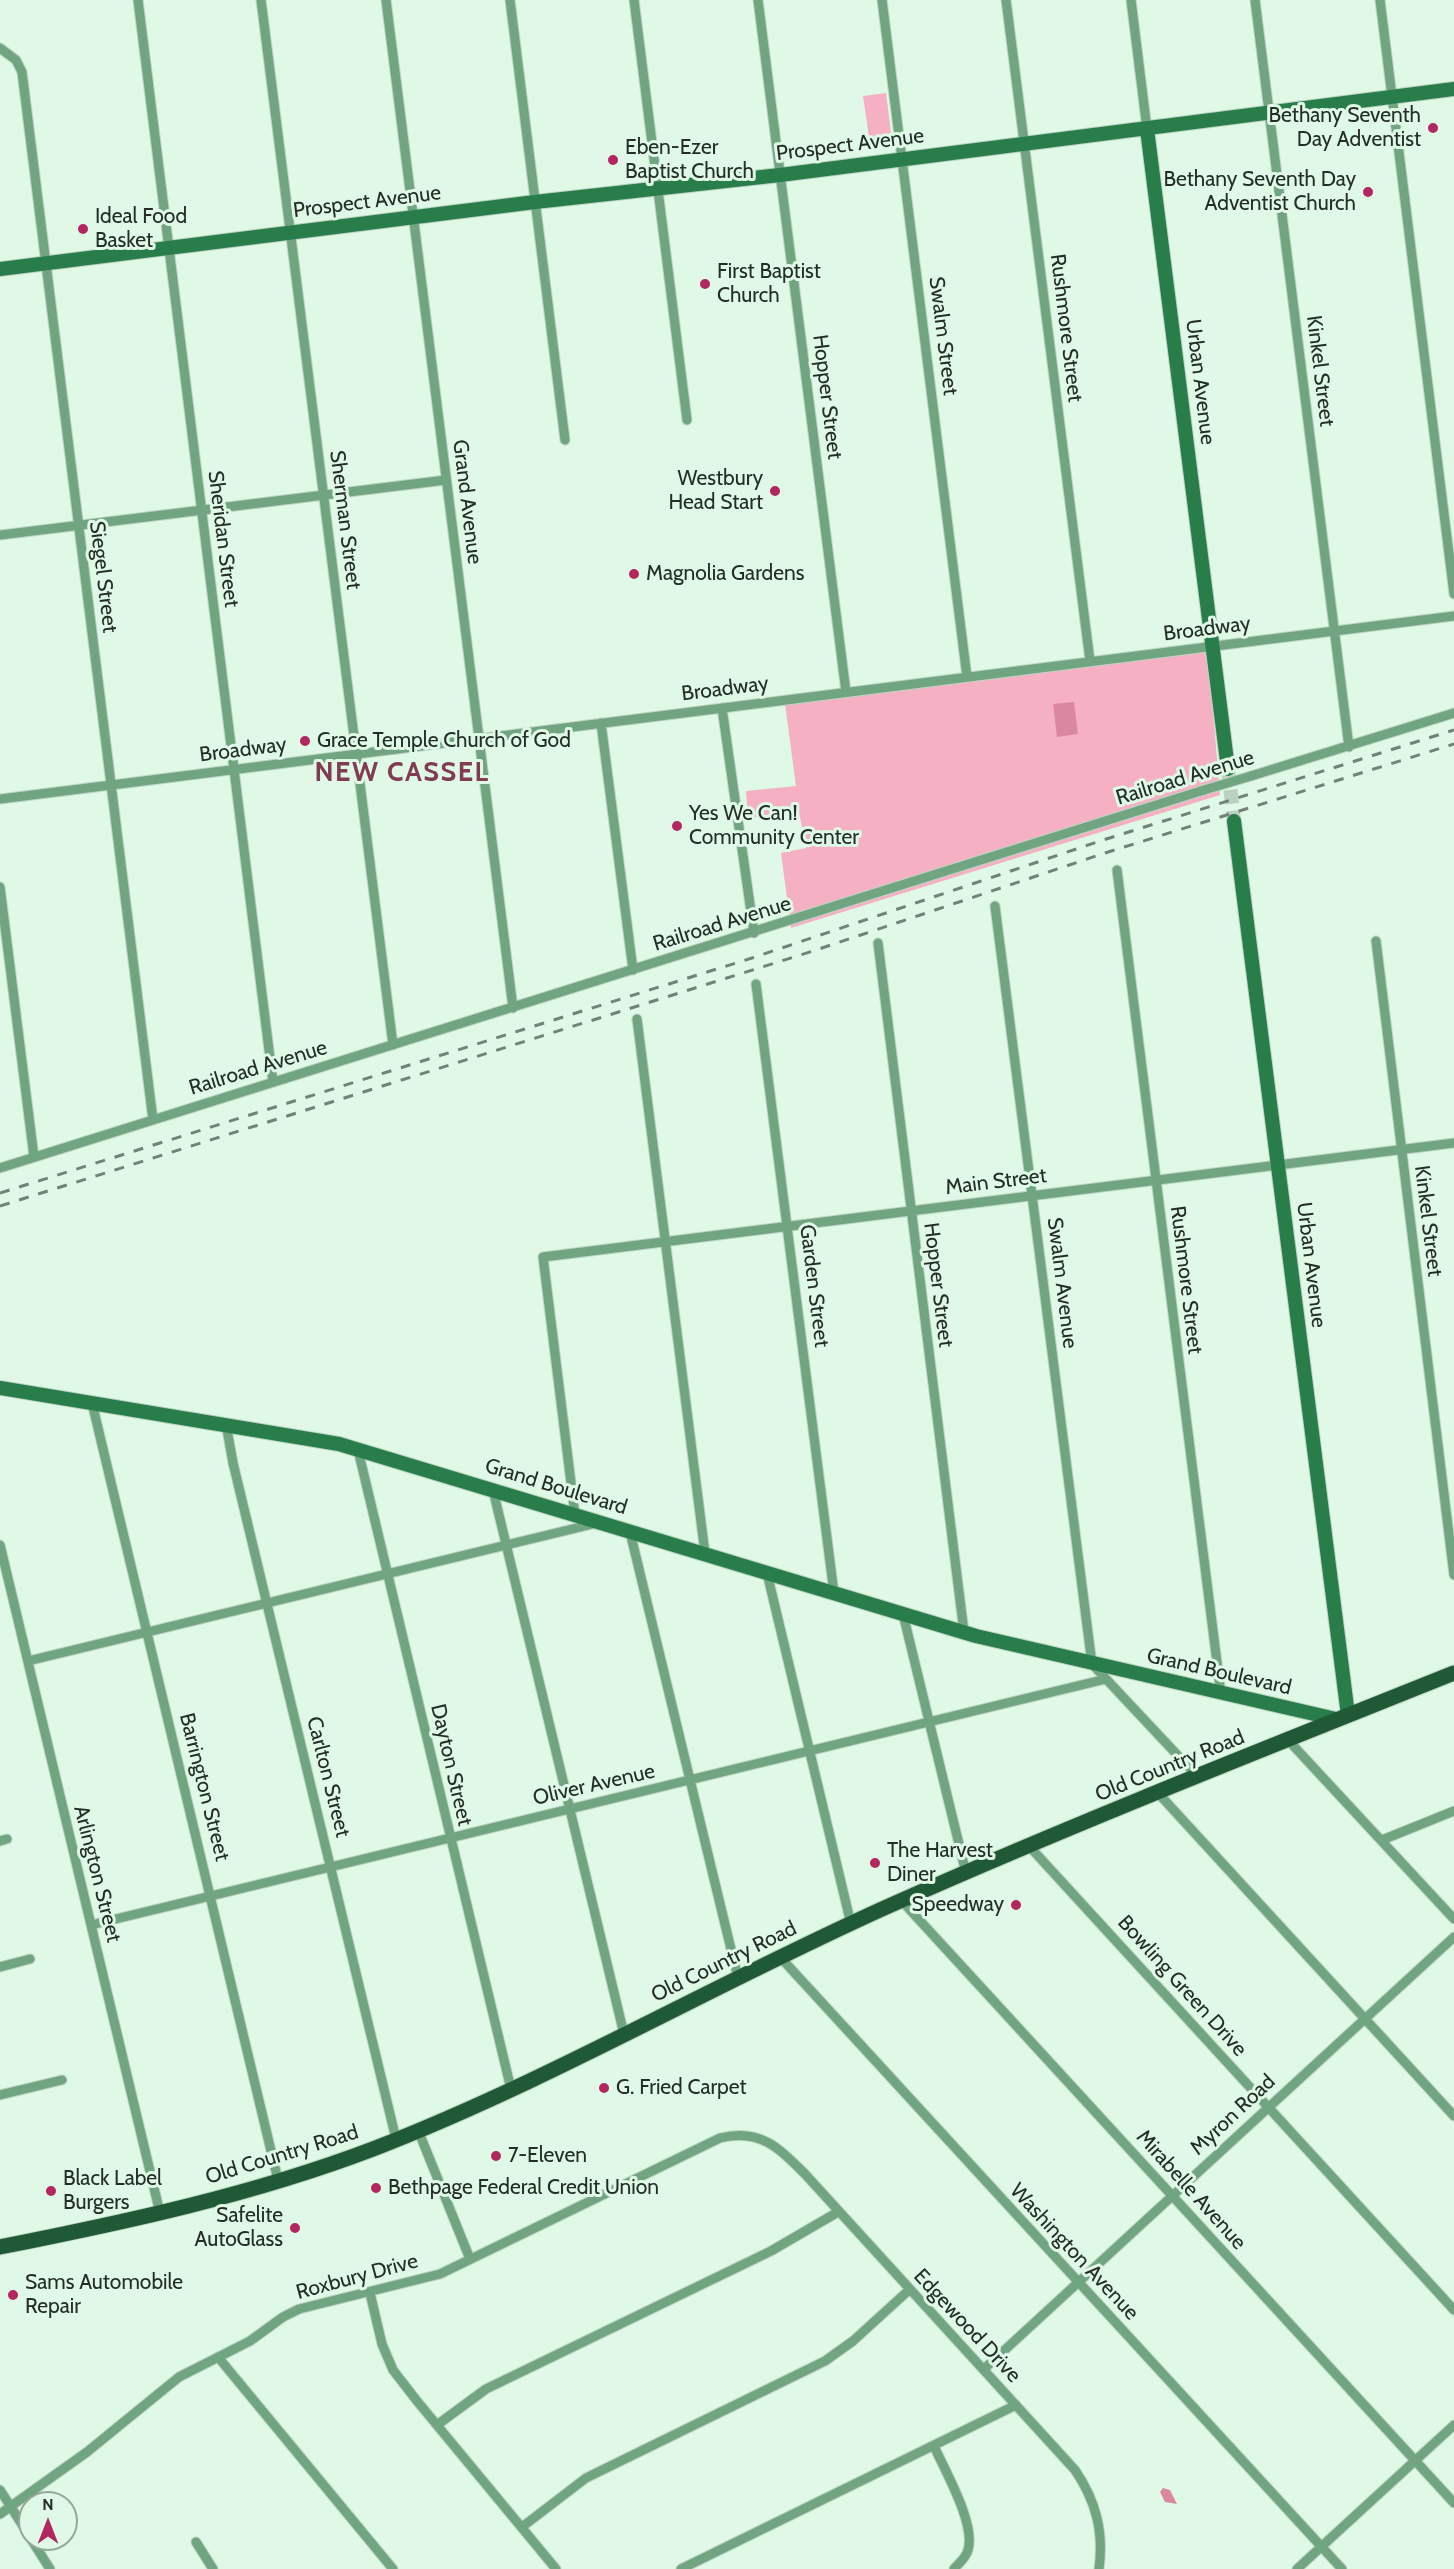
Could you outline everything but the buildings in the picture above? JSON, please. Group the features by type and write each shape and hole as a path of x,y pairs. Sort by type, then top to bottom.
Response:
{"main road":[{"name":"Old Country Road","path":"0,2247 160,2213 337,2162 396,2139 512,2088 902,1900 1342,1717 1454,1673"}],"street":[{"name":"Sheridan Street","path":"138,0 273,1082"},
{"name":"Sherman Street","path":"261,0 393,1045"},
{"name":"Grand Avenue","path":"386,0 513,1008"},
{"path":"510,0 566,440"},
{"path":"634,0 687,420"},
{"name":"Hopper Street","path":"758,0 846,692"},
{"name":"Swalm Street","path":"882,0 968,677"},
{"name":"Rushmore Street","path":"1006,0 1090,661"},
{"name":"Urban Avenue","path":"1131,0 1228,769"},
{"name":"Kinkel Street","path":"1255,0 1349,747"},
{"path":"1380,0 1454,594"},
{"name":"Siegel Street","path":"0,48 16,60 22,72 153,1120"},
{"name":"Prospect Avenue","path":"0,269 535,202 780,175 1454,89"},
{"path":"0,535 446,480"},
{"name":"Broadway","path":"0,799 1454,616"},
{"path":"722,708 754,933"},
{"name":"Railroad Avenue","path":"0,1168 1454,713"},
{"path":"601,723 633,970"},
{"name":"Urban Avenue","path":"1234,821 1278,1165 1342,1717"},
{"name":"Rushmore Street","path":"1117,870 1221,1694"},
{"path":"0,887 34,1157"},
{"name":"Swalm Avenue","path":"995,906 1092,1664"},
{"name":"Kinkel Street","path":"1376,941 1454,1575"},
{"name":"Hopper Street","path":"878,943 964,1632"},
{"name":"Garden Street","path":"756,984 834,1593"},
{"path":"637,1019 705,1553"},
{"name":"Main Street","path":"575,1515 543,1257 1454,1143"},
{"name":"Grand Boulevard","path":"0,1388 307,1437 494,1490 964,1632 1221,1694 1342,1717"},
{"name":"Barrington Street","path":"92,1403 278,2180"},
{"name":"Carlton Street","path":"226,1424 396,2139"},
{"name":"Dayton Street","path":"358,1450 512,2088"},
{"path":"494,1490 624,2034"},
{"path":"28,1661 601,1522"},
{"path":"630,1532 738,1978"},
{"name":"Arlington Street","path":"0,1545 160,2213"},
{"path":"767,1573 851,1924"},
{"path":"903,1614 966,1873"},
{"path":"1092,1664 1198,1777"},
{"name":"Oliver Avenue","path":"91,1925 1106,1679"},
{"path":"1288,1740 1454,1919"},
{"path":"1158,1793 1454,2116"},
{"path":"1382,1840 1454,1811"},
{"name":"Bowling Green Drive","path":"1029,1846 1454,2310"},
{"name":"Mirabelle Avenue","path":"902,1900 1454,2503"},
{"name":"Myron Road","path":"984,2369 1454,1937"},
{"name":"Washington Avenue","path":"781,1958 1342,2569"},
{"path":"0,1966 30,1959"},
{"path":"0,2095 62,2080"},
{"path":"418,2130 470,2259"},
{"name":"Roxbury Drive","path":"0,2514 87,2452 179,2378 250,2341 283,2317 299,2309 440,2274 720,2138 730,2135 756,2136"},
{"name":"Edgewood Drive","path":"756,2136 777,2146 1075,2470 1086,2487 1095,2508 1101,2532 1099,2569"},
{"path":"437,2425 486,2389 771,2251 838,2212"},
{"path":"522,2527 586,2478 825,2361 853,2341 909,2290"},
{"path":"370,2293 382,2344 393,2370 556,2569"},
{"path":"218,2357 393,2569"},
{"path":"681,2569 1016,2405"},
{"path":"1297,2569 1454,2425"},
{"path":"934,2446 965,2518 970,2536 968,2550 954,2569"},
{"path":"0,2490 18,2518"},
{"path":"196,2542 213,2569"},
{"path":"39,2551 50,2569"}],"shaded area":[{"path":"886,93 892,141 870,144 863,96"},
{"path":"1208,652 1220,795 791,928 781,853 806,848 799,812 748,818 746,791 796,786 785,704"},
{"path":"1074,702 1078,734 1057,737 1053,704"},
{"path":"1163,2488 1170,2490 1177,2504 1165,2502 1160,2492"}],"tunnel":[{"path":"1228,769 1234,821"}],"railway":[{"path":"0,1193 752,958 1100,841 1454,730"},
{"path":"0,1206 813,951 1105,853 1454,744"}],"place":[{"name":"Bethany Seventh Day Adventist","path":"1433,128"},
{"name":"Eben-Ezer Baptist Church","path":"613,160"},
{"name":"Bethany Seventh Day Adventist Church","path":"1368,192"},
{"name":"Ideal Food Basket","path":"83,229"},
{"name":"First Baptist Church","path":"705,284"},
{"name":"Westbury Head Start","path":"775,491"},
{"name":"Magnolia Gardens","path":"634,574"},
{"name":"Grace Temple Church of God","path":"305,741"},
{"name":"Yes We Can! Community Center","path":"677,826"},
{"name":"The Harvest Diner","path":"875,1863"},
{"name":"Speedway","path":"1016,1905"},
{"name":"G. Fried Carpet","path":"604,2088"},
{"name":"7-Eleven","path":"496,2156"},
{"name":"Bethpage Federal Credit Union","path":"376,2188"},
{"name":"Black Label Burgers","path":"51,2191"},
{"name":"Safelite AutoGlass","path":"295,2228"},
{"name":"Sams Automobile Repair","path":"13,2295"}],"district":[{"name":"NEW CASSEL","path":"402,773"}]}
